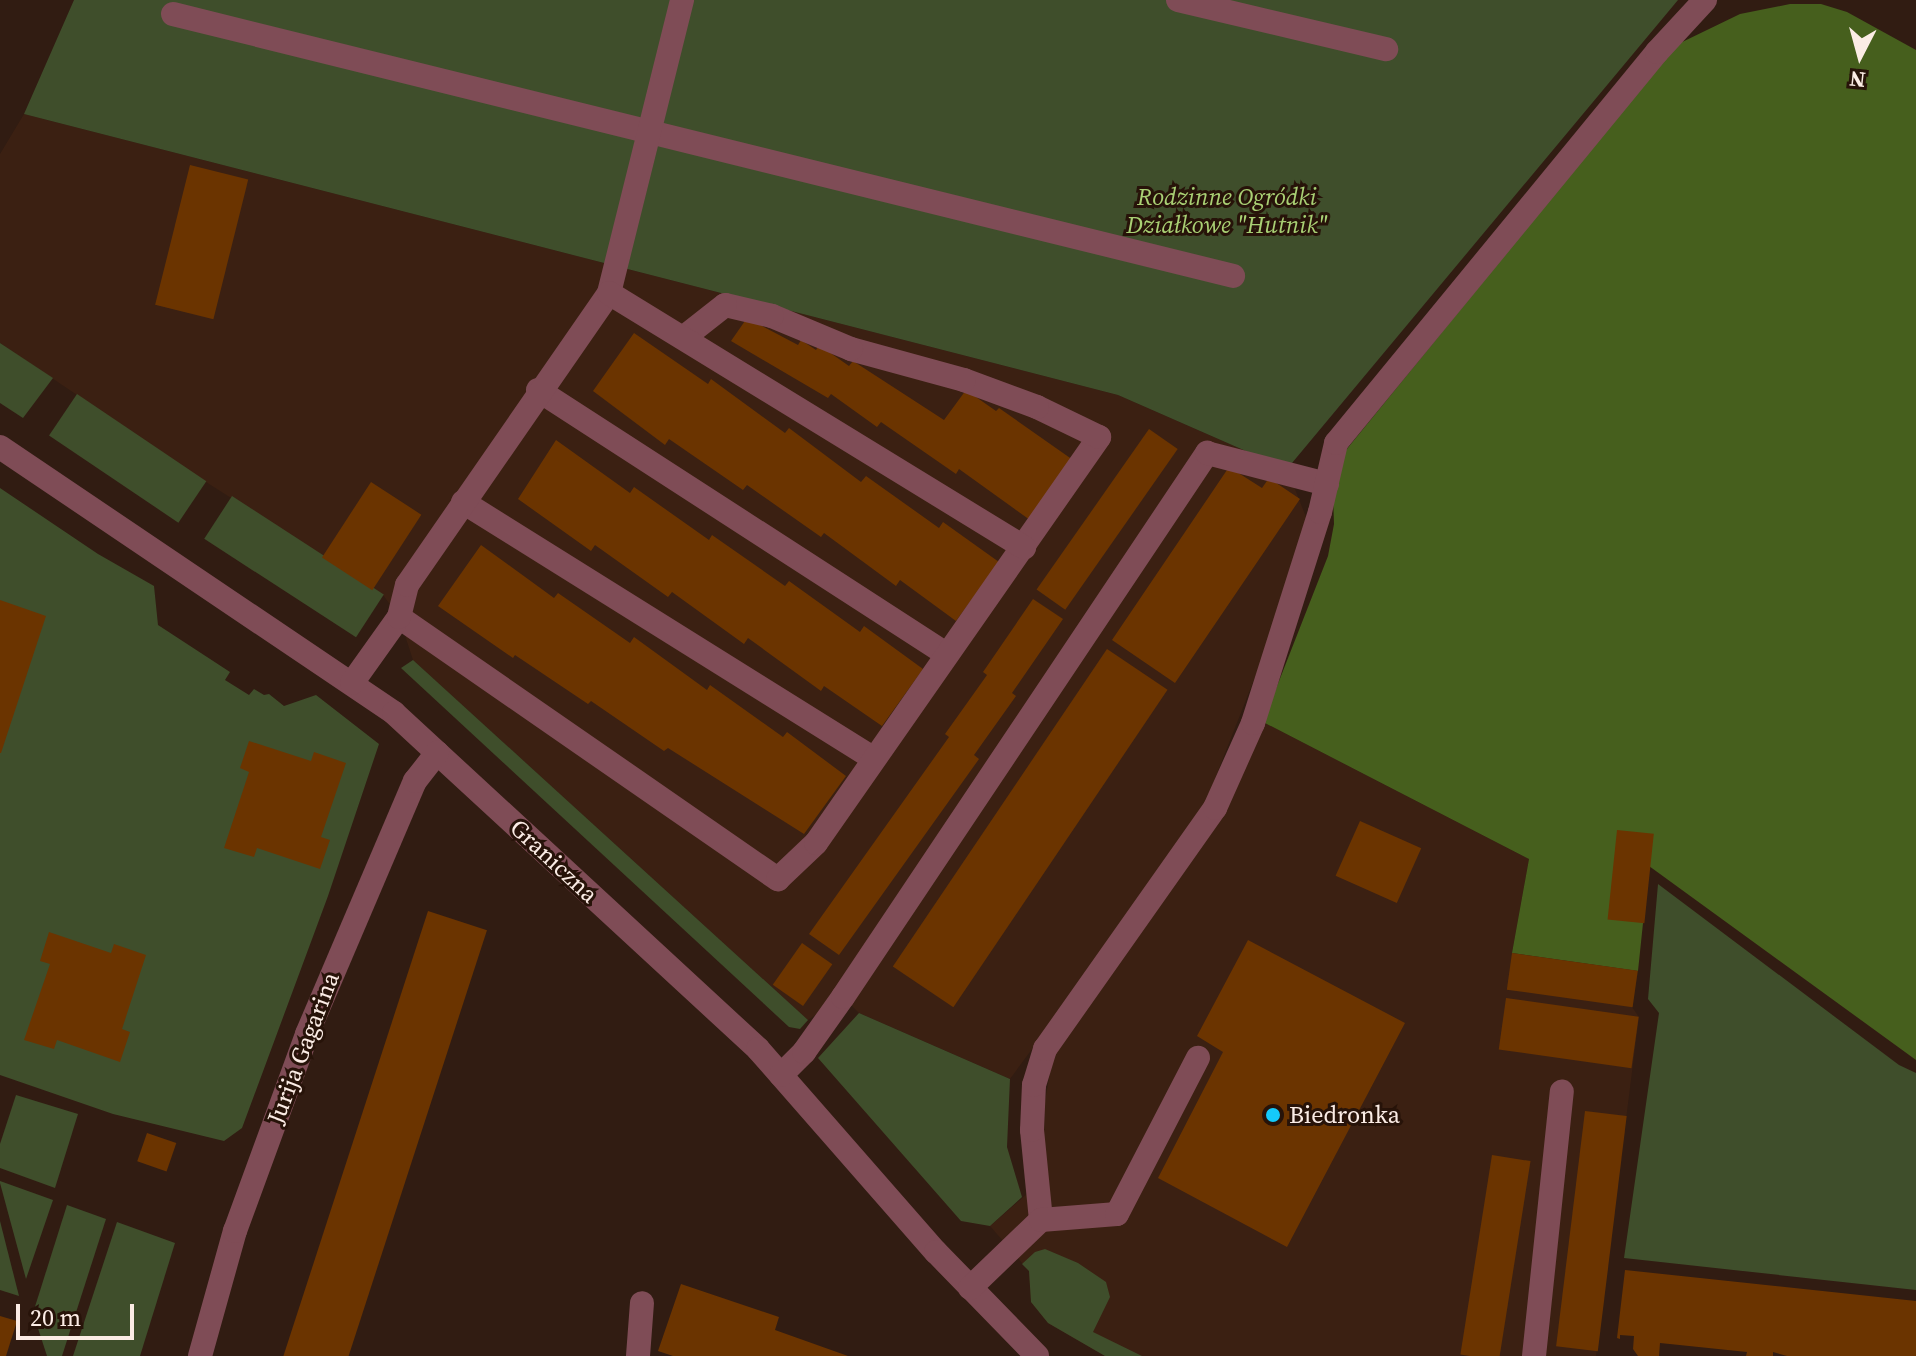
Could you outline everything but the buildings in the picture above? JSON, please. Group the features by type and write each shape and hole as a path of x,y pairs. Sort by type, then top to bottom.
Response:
{"street":[{"path":"352,683 399,617 407,585 538,390 609,293 682,0"},
{"path":"1178,0 1386,49"},
{"path":"1041,1220 1032,1130 1034,1085 1045,1049 1215,808 1253,723 1327,484 1336,443 1657,52 1705,0"},
{"path":"173,14 1233,276"},
{"path":"609,293 1024,547"},
{"path":"399,617 778,879 816,843 1099,437 1037,407 964,380 851,349 772,316 725,305 683,338"},
{"path":"538,390 947,655"},
{"name":"Graniczna","path":"0,447 394,713 781,1075 970,1288 1037,1356"},
{"path":"781,1075 804,1052 843,997 1207,453 1327,484"},
{"path":"463,502 873,758"},
{"name":"Jurija Gagarina","path":"200,1356 235,1231 307,1034 415,781 437,753"},
{"path":"970,1288 1041,1220 1117,1214 1198,1058"},
{"path":"1534,1356 1562,1091"},
{"path":"638,1356 642,1303"}],"shaded area":[{"path":"24,114 1118,395 1287,469 1312,532 1196,827 1010,1079 859,1013 843,997 808,1020 413,660 399,617 383,595 206,482 0,343 0,154"},
{"path":"1263,722 1529,859 1512,953 1638,971 1632,1007 1639,1017 1596,1356 1105,1356 1048,1323 1031,1302 1029,1271 990,1226 1043,1180 1045,1101 1053,1055"}],"green space":[{"name":"Rodzinne Ogródki Działkowe \"Hutnik\"","path":"74,0 1678,0 1287,469 1118,395 24,114"},
{"path":"1790,4 1821,4 1847,12 1916,50 1916,1060 1649,866 1638,971 1512,953 1529,859 1263,722 1328,556 1334,524 1333,495 1342,455 1676,45 1740,14"},
{"path":"0,343 53,378 23,418 0,403"},
{"path":"77,394 206,481 178,523 49,435"},
{"path":"0,488 98,554 154,586 158,625 230,672 225,680 249,695 254,689 264,695 269,694 284,706 316,695 379,744 328,896 242,1128 224,1141 113,1114 0,1075"},
{"path":"232,496 384,595 356,637 204,539"},
{"path":"413,660 808,1020 800,1029 789,1027 401,668"},
{"path":"1658,884 1899,1065 1916,1073 1916,1290 1624,1258 1659,1013 1648,999"},
{"path":"859,1013 1010,1079 1007,1147 1022,1197 990,1226 961,1221 818,1058"},
{"path":"16,1095 78,1114 55,1188 0,1168 0,1144"},
{"path":"0,1183 53,1200 26,1279"},
{"path":"67,1205 106,1219 62,1356 47,1356 33,1313"},
{"path":"0,1221 19,1296 0,1290"},
{"path":"117,1222 175,1243 140,1356 73,1356"},
{"path":"1045,1249 1078,1263 1106,1282 1110,1297 1093,1332 1142,1356 1105,1356 1048,1323 1031,1302 1029,1271 1022,1264 1035,1252"}],"place":[{"name":"Biedronka","path":"1273,1115"}]}
